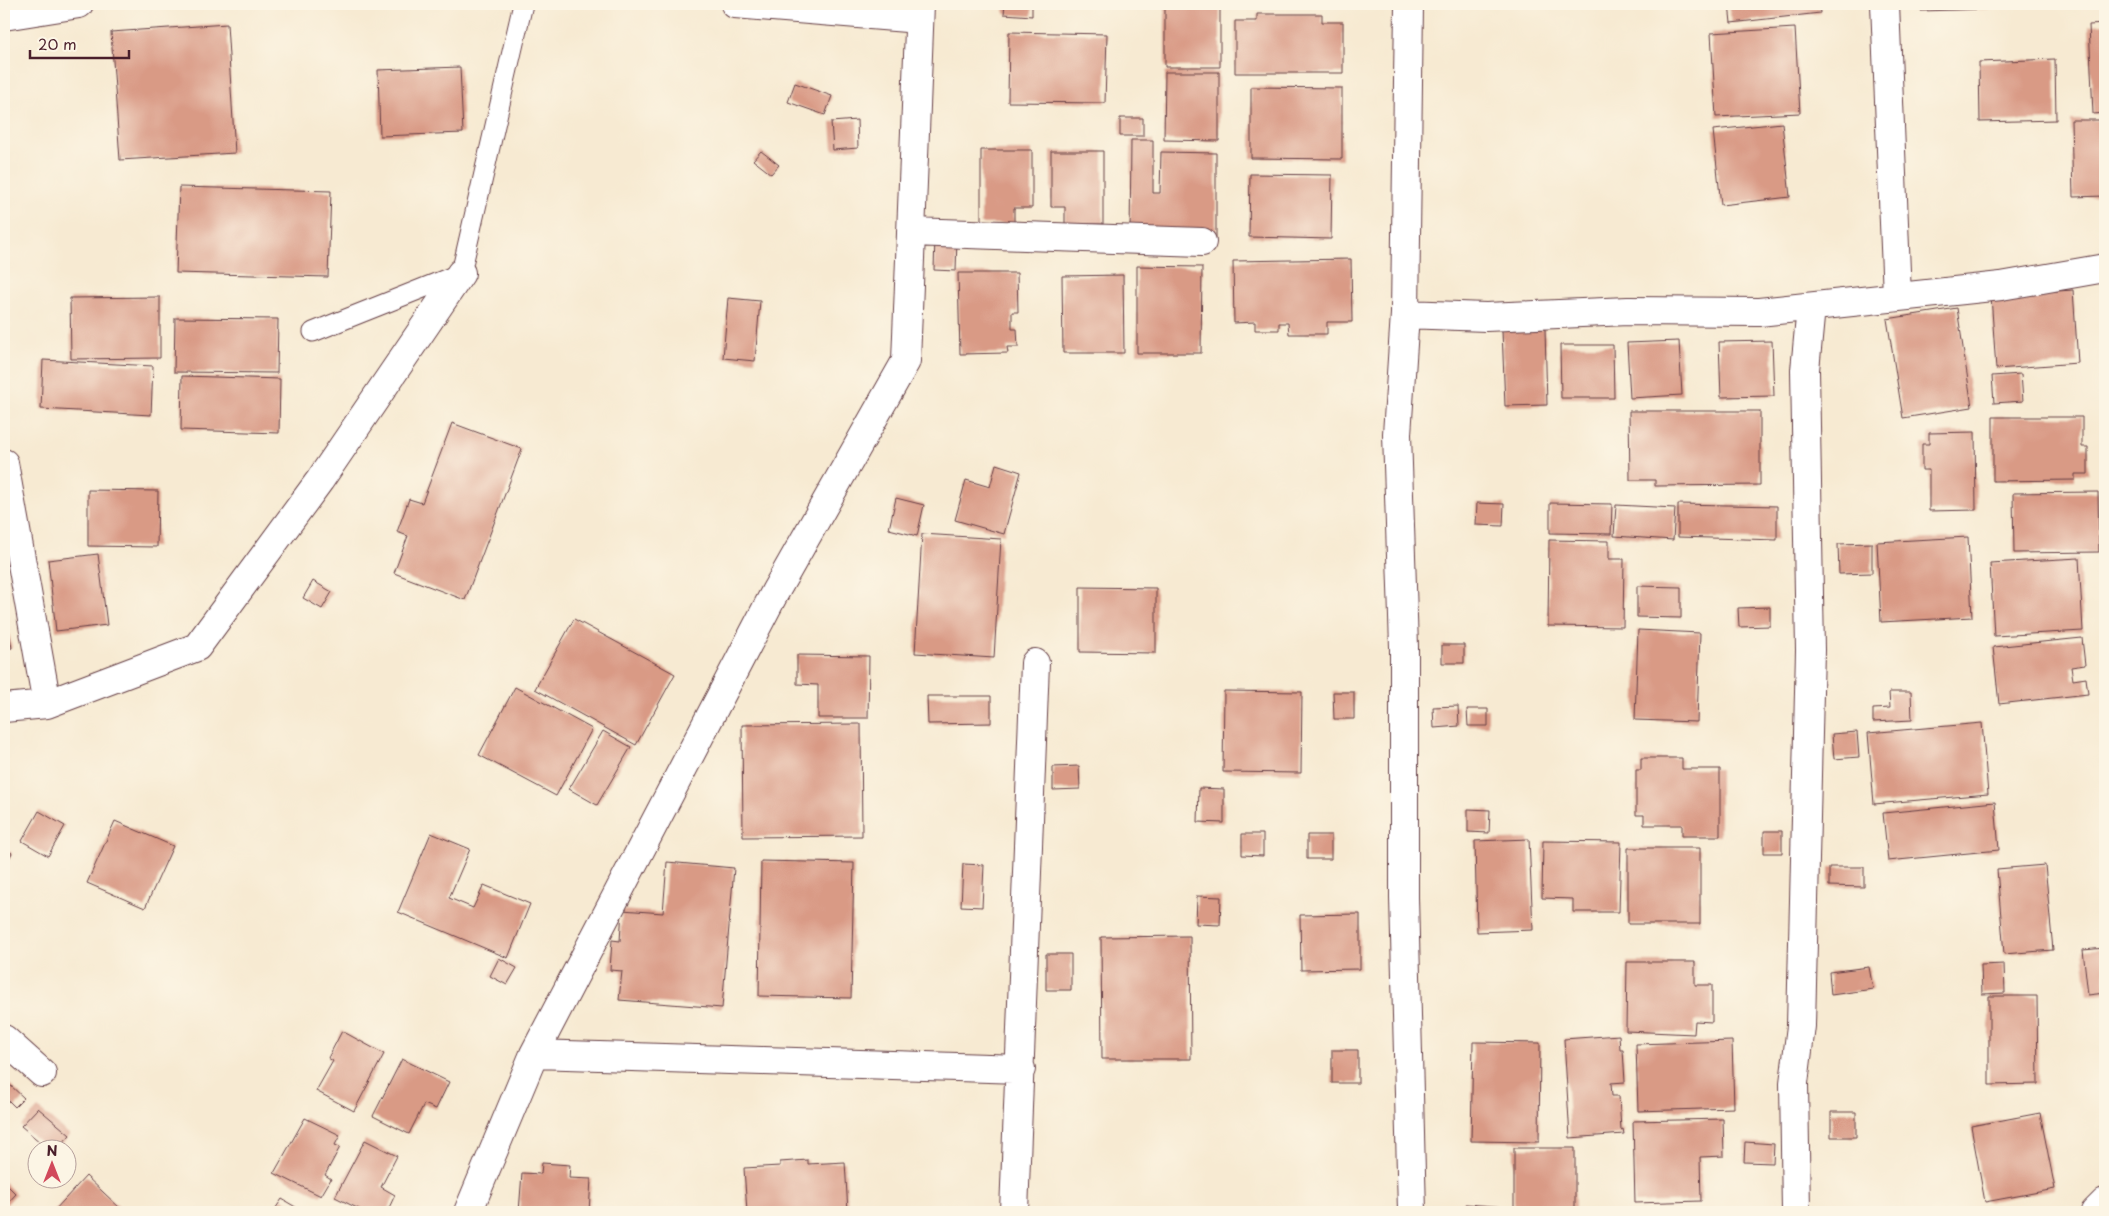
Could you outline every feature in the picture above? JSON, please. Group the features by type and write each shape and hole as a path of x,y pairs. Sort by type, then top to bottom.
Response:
{"street":[{"path":"4,16 79,4"},
{"path":"468,1212 534,1054 775,592 906,360 920,12 735,4"},
{"path":"1409,4 1405,314 1397,434 1404,647 1404,897 1412,1212"},
{"path":"1885,4 1897,296"},
{"path":"911,232 1202,242"},
{"path":"1405,314 1486,317 1628,310 1759,312 2001,286 2105,268"},
{"path":"4,708 47,704 197,647 320,480 461,273"},
{"path":"1796,1212 1794,1083 1800,1026 1810,650 1806,370 1811,307"},
{"path":"4,463 47,704"},
{"path":"1014,1212 1021,1069 1035,663"},
{"path":"4,1040 42,1073"},
{"path":"534,1054 1021,1069"},
{"path":"2095,1212 2105,1202"}],"lane":[{"path":"314,332 461,273 523,4"}],"building":[{"path":"1005,4 1032,4 1032,16 1004,14"},
{"path":"1165,4 1220,4 1220,67 1165,67"},
{"path":"1729,4 1819,4 1820,13 1731,23"},
{"path":"1921,4 1989,4 1989,9 1921,11"},
{"path":"1257,14 1322,14 1322,22 1343,22 1343,73 1235,73 1235,21 1257,21"},
{"path":"227,24 235,153 120,160 111,32"},
{"path":"2105,24 2105,113 2093,114 2089,25"},
{"path":"1795,28 1800,113 1716,117 1711,33"},
{"path":"1009,32 1107,34 1105,103 1008,102"},
{"path":"2055,59 2056,120 1980,122 1979,62"},
{"path":"460,67 463,133 380,136 378,70"},
{"path":"1165,72 1219,72 1219,141 1164,140"},
{"path":"795,83 832,96 825,115 788,102"},
{"path":"1251,87 1342,88 1342,159 1251,158"},
{"path":"1120,118 1143,118 1143,136 1120,136"},
{"path":"857,120 858,148 833,150 831,122"},
{"path":"2071,120 2105,120 2105,196 2073,197"},
{"path":"1782,123 1790,197 1721,205 1713,130"},
{"path":"1131,140 1153,140 1153,193 1160,193 1161,152 1216,153 1216,240 1130,239"},
{"path":"981,150 1032,150 1032,208 1014,208 1014,224 981,224"},
{"path":"761,151 779,165 771,174 753,160"},
{"path":"1051,151 1103,151 1103,224 1065,224 1065,207 1051,207"},
{"path":"1250,174 1332,175 1331,239 1249,237"},
{"path":"179,187 331,191 328,277 176,273"},
{"path":"935,237 957,238 956,271 934,270"},
{"path":"1351,259 1352,322 1327,322 1327,334 1289,334 1288,323 1279,323 1279,330 1255,330 1255,322 1234,323 1233,261"},
{"path":"1137,266 1202,267 1201,353 1137,353"},
{"path":"958,273 1017,273 1018,312 1012,312 1012,329 1017,329 1018,347 1007,347 1008,353 960,354"},
{"path":"1123,275 1124,353 1063,353 1062,276"},
{"path":"2073,290 2078,363 1996,369 1991,295"},
{"path":"160,297 160,358 71,359 70,298"},
{"path":"728,298 760,301 755,361 723,358"},
{"path":"1957,308 1972,407 1903,418 1887,319"},
{"path":"175,318 278,319 277,373 174,372"},
{"path":"1545,329 1547,405 1505,406 1502,330"},
{"path":"1679,341 1682,395 1630,398 1627,343"},
{"path":"1772,341 1774,396 1721,397 1719,342"},
{"path":"1560,345 1613,345 1614,398 1561,398"},
{"path":"43,360 153,366 151,415 41,409"},
{"path":"2021,374 2023,401 1994,403 1992,376"},
{"path":"182,376 280,379 279,433 181,430"},
{"path":"1629,411 1760,411 1760,485 1655,486 1655,480 1630,480"},
{"path":"1993,417 2082,417 2082,447 2088,447 2088,474 2075,474 2075,480 1993,481"},
{"path":"452,423 522,449 465,600 394,573 408,536 397,532 409,499 422,503"},
{"path":"1975,432 1976,510 1929,511 1929,470 1922,470 1922,444 1929,444 1929,433"},
{"path":"996,464 1021,472 1004,534 955,520 966,480 990,487"},
{"path":"88,490 158,491 157,547 88,546"},
{"path":"2098,492 2099,552 2014,553 2013,493"},
{"path":"896,498 924,505 917,536 889,529"},
{"path":"1477,503 1504,504 1503,526 1476,525"},
{"path":"1550,503 1612,504 1611,534 1550,533"},
{"path":"1678,504 1777,506 1777,540 1678,537"},
{"path":"1616,505 1675,508 1673,540 1614,536"},
{"path":"922,534 1001,539 994,658 915,653"},
{"path":"1968,537 1972,617 1881,622 1877,542"},
{"path":"1549,540 1609,541 1609,559 1624,559 1623,627 1548,626"},
{"path":"1872,543 1872,573 1839,574 1838,544"},
{"path":"98,554 107,625 56,631 48,560"},
{"path":"2079,558 2083,631 1994,636 1990,563"},
{"path":"313,581 332,592 322,609 303,598"},
{"path":"1637,586 1681,587 1681,618 1637,617"},
{"path":"1080,587 1156,588 1156,653 1080,652"},
{"path":"1770,607 1770,626 1739,627 1738,608"},
{"path":"4,612 12,648 4,650"},
{"path":"574,619 675,674 636,745 535,689"},
{"path":"1638,630 1700,633 1697,722 1635,720"},
{"path":"2082,638 2085,665 2071,667 2073,680 2086,678 2088,694 1999,704 1993,647"},
{"path":"1442,645 1464,645 1464,663 1442,663"},
{"path":"797,655 869,656 868,718 818,718 818,685 797,684"},
{"path":"515,687 592,729 556,796 479,755"},
{"path":"1224,691 1302,692 1301,773 1223,772"},
{"path":"1333,692 1354,692 1354,719 1334,719"},
{"path":"1889,692 1911,692 1912,720 1873,722 1873,709 1890,708"},
{"path":"927,696 991,696 991,723 928,724"},
{"path":"1458,706 1459,726 1434,728 1433,707"},
{"path":"1467,709 1488,709 1488,726 1468,726"},
{"path":"1982,723 1988,794 1874,804 1868,733"},
{"path":"861,724 862,836 743,837 742,725"},
{"path":"603,731 631,747 597,805 569,789"},
{"path":"1857,732 1859,757 1834,759 1832,734"},
{"path":"1641,758 1682,758 1682,769 1720,769 1720,836 1682,836 1682,825 1644,825 1644,815 1636,815 1636,770 1641,770"},
{"path":"1079,766 1080,789 1053,790 1053,767"},
{"path":"1199,788 1224,789 1224,823 1198,822"},
{"path":"1995,802 1999,850 1888,861 1883,813"},
{"path":"1468,809 1490,810 1489,833 1468,832"},
{"path":"39,811 65,826 48,856 22,841"},
{"path":"115,821 173,846 145,908 87,883"},
{"path":"1764,831 1782,831 1782,853 1764,853"},
{"path":"431,833 470,849 449,898 473,908 484,885 530,904 508,958 398,912"},
{"path":"1242,834 1263,834 1263,856 1242,855"},
{"path":"1307,835 1331,835 1331,859 1307,859"},
{"path":"1529,839 1533,930 1477,932 1475,841"},
{"path":"1543,841 1621,842 1619,912 1573,912 1573,899 1542,898"},
{"path":"4,848 12,853 4,868"},
{"path":"1628,848 1700,848 1700,924 1628,924"},
{"path":"761,861 854,863 851,998 759,996"},
{"path":"667,862 734,868 722,1008 619,1000 622,971 610,970 612,940 620,941 622,910 663,913"},
{"path":"963,864 984,865 982,907 961,906"},
{"path":"2045,865 2053,950 2004,954 1997,869"},
{"path":"1829,867 1864,867 1864,887 1829,886"},
{"path":"1197,896 1221,897 1220,925 1196,924"},
{"path":"1360,914 1360,969 1301,970 1300,915"},
{"path":"1190,936 1191,1059 1102,1059 1101,937"},
{"path":"2105,948 2105,993 2088,995 2083,950"},
{"path":"1046,954 1071,954 1071,990 1046,990"},
{"path":"499,958 517,968 507,985 490,976"},
{"path":"1627,962 1695,962 1695,985 1712,985 1712,1022 1695,1021 1694,1034 1626,1031"},
{"path":"2004,964 2005,993 1982,994 1981,965"},
{"path":"1869,967 1873,989 1831,995 1829,972"},
{"path":"1989,996 2037,996 2038,1084 1989,1085"},
{"path":"342,1031 384,1054 354,1111 316,1091 333,1061 328,1058"},
{"path":"1619,1035 1620,1050 1623,1050 1625,1082 1611,1083 1612,1096 1619,1096 1621,1130 1623,1129 1624,1134 1570,1138 1564,1039"},
{"path":"1732,1041 1734,1108 1638,1111 1636,1044"},
{"path":"1473,1042 1540,1043 1539,1142 1471,1141"},
{"path":"1332,1050 1358,1050 1358,1083 1332,1083"},
{"path":"402,1059 449,1082 436,1109 424,1104 409,1134 373,1116"},
{"path":"9,1084 24,1098 15,1107 4,1096 4,1089"},
{"path":"38,1108 70,1135 67,1138 35,1138 21,1126"},
{"path":"1831,1112 1856,1112 1856,1137 1831,1137"},
{"path":"2040,1113 2055,1189 1985,1202 1971,1126"},
{"path":"305,1118 340,1135 335,1145 340,1147 325,1175 331,1179 321,1196 274,1173"},
{"path":"1723,1119 1724,1156 1700,1157 1701,1201 1635,1203 1633,1121"},
{"path":"365,1140 397,1156 381,1187 395,1195 387,1212 365,1212 335,1197"},
{"path":"1745,1142 1774,1144 1773,1163 1744,1162"},
{"path":"1514,1148 1575,1148 1575,1212 1514,1212"},
{"path":"808,1160 808,1164 845,1162 848,1212 747,1212 744,1168 780,1166 780,1162"},
{"path":"542,1163 570,1165 569,1178 591,1179 589,1212 519,1212 522,1173 541,1174"},
{"path":"86,1176 121,1209 118,1212 53,1212 75,1188 78,1188 78,1185"},
{"path":"4,1182 16,1194 4,1207"},
{"path":"282,1199 304,1212 273,1212"},
{"path":"1466,1204 1507,1207 1506,1212 1465,1212"}]}
